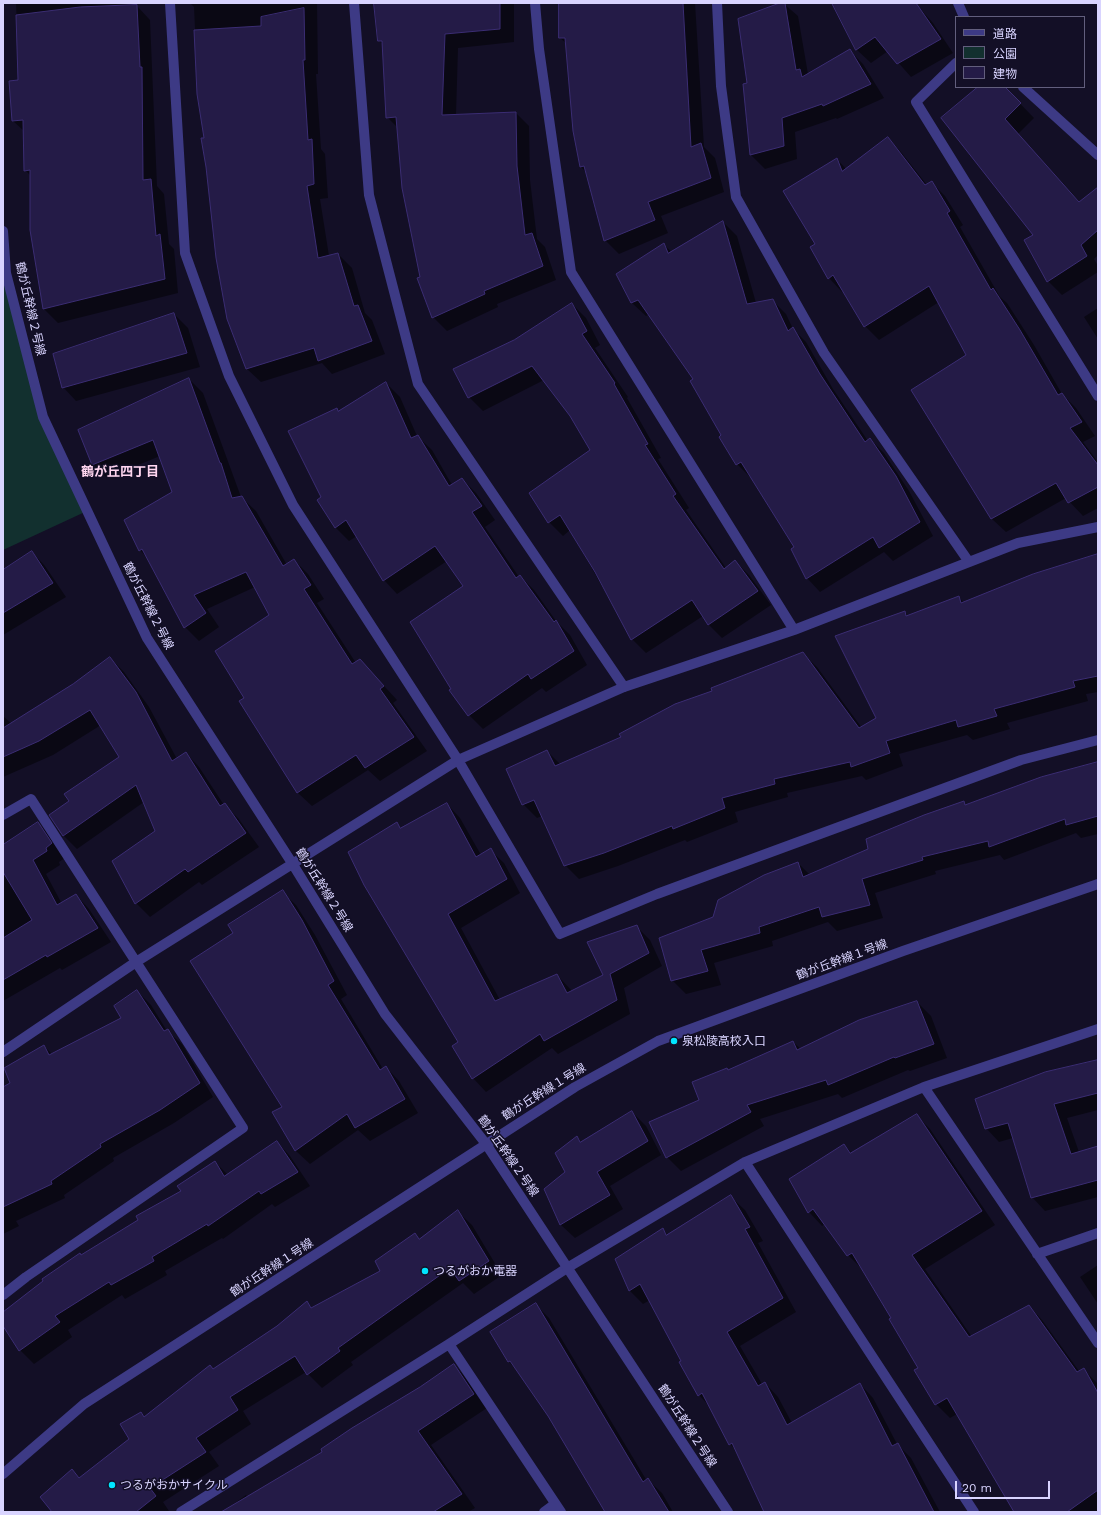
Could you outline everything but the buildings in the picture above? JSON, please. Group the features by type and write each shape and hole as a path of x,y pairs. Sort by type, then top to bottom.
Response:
{"street":[{"path":"170,3 185,253 229,376 292,505 458,760 560,934 657,894 1021,760 1098,740"},
{"path":"354,3 369,194 418,384 624,687"},
{"path":"535,3 539,50 571,272 794,630"},
{"path":"716,3 721,86 736,197 824,353 969,562"},
{"path":"958,3 964,16"},
{"path":"955,64 916,102 1098,396"},
{"path":"1024,88 1098,155"},
{"name":"鶴が丘幹線２号線","path":"3,231 5,273 44,417 147,638 292,863 385,1014 486,1144 728,1512"},
{"path":"3,1052 136,962 458,760 624,687 794,630 1018,543 1098,527"},
{"path":"3,815 31,799 243,1128 26,1277 3,1295"},
{"name":"鶴が丘幹線１号線","path":"3,1474 84,1404 575,1086 658,1041 903,952 1098,884"},
{"path":"181,1512 450,1344 567,1268 745,1162 924,1087 1098,1029"},
{"path":"924,1087 1098,1343"},
{"path":"745,1162 974,1512"},
{"path":"1037,1254 1098,1233"},
{"path":"450,1344 558,1508 544,1512"}],"green space":[{"path":"3,273 43,417 87,511 3,550"}],"place":[{"name":"泉松陵高校入口","path":"674,1041"},
{"name":"つるがおか電器","path":"425,1271"},
{"name":"つるがおかサイクル","path":"112,1485"}],"district":[{"name":"鶴が丘四丁目","path":"120,472"}]}
